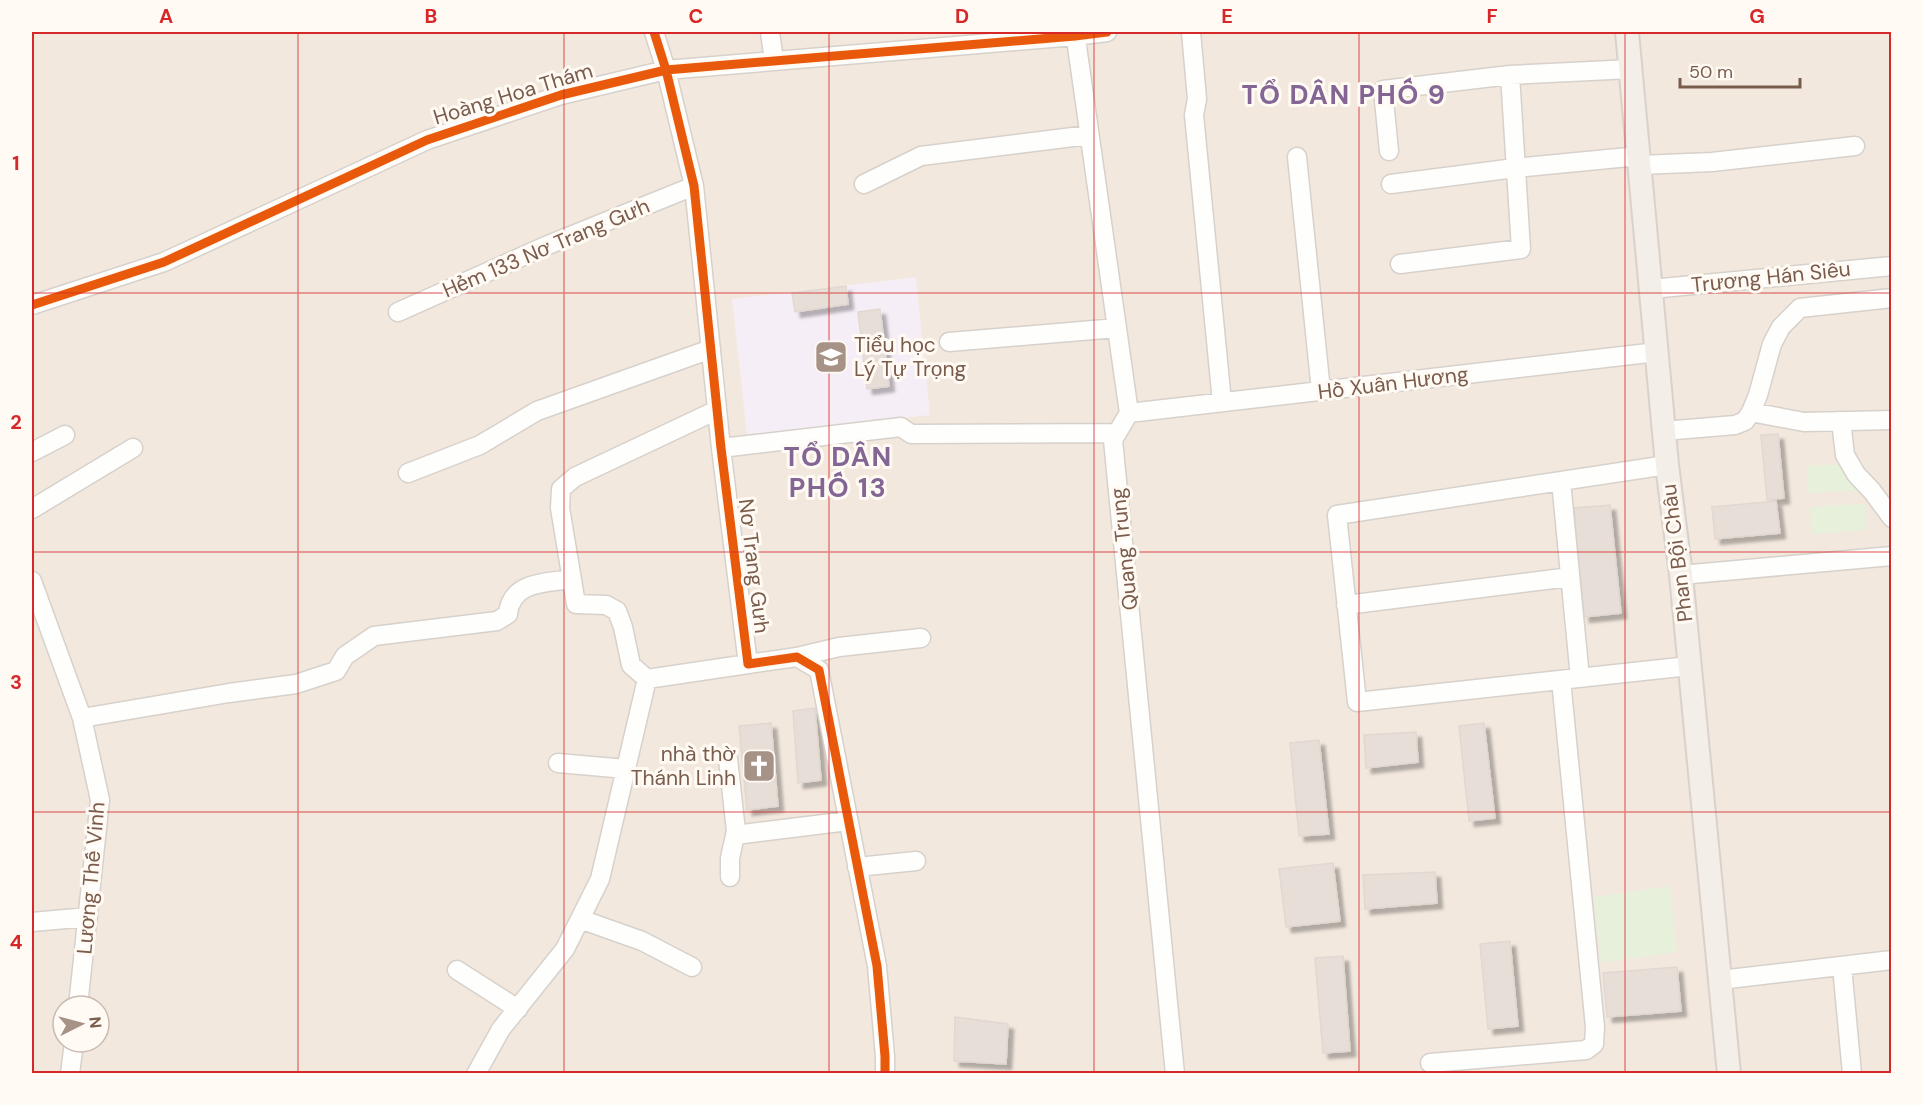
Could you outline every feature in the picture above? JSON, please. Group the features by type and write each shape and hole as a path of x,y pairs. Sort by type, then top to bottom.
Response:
{"main road":[{"name":"Phan Bội Châu","path":"1627,32 1667,465 1681,574 1729,1074"}],"street":[{"name":"Nơ Trang Gưh","path":"654,32 666,70 694,186 721,448 748,664 797,657 839,647 921,638"},
{"path":"770,32 774,61"},
{"name":"Hoàng Hoa Thám","path":"32,305 164,262 427,140 561,95 666,70 1107,32"},
{"path":"1191,32 1197,99 1194,116 1221,402"},
{"path":"1075,34 1129,413"},
{"path":"1389,151 1383,90 1510,75 1631,69"},
{"path":"1400,264 1521,249 1510,75"},
{"path":"864,184 921,156 1089,135"},
{"path":"1390,184 1515,168 1639,160 1712,162 1855,146"},
{"path":"1297,157 1321,391"},
{"name":"Hẻm 133 Nơ Trang Gưh","path":"398,312 548,245 694,186"},
{"name":"Trương Hán Siêu","path":"1651,289 1892,266"},
{"path":"1664,431 1735,425 1745,421 1761,386 1772,344 1782,327 1800,308 1892,298"},
{"path":"949,342 1117,328"},
{"path":"408,473 480,445 537,411 711,349"},
{"name":"Hồ Xuân Hương","path":"1129,413 1657,352"},
{"path":"647,679 631,664 617,610 606,605 576,604 560,508 561,489 576,477 717,410"},
{"path":"1751,412 1804,422 1892,420"},
{"name":"Quang Trung","path":"1129,413 1113,440 1175,1074"},
{"path":"1841,421 1845,455 1856,474 1892,518"},
{"path":"721,448 901,427 911,434 1117,433"},
{"path":"32,452 65,435"},
{"path":"32,509 132,448"},
{"path":"1667,465 1337,515 1346,605 1357,702 1689,666"},
{"path":"1430,1063 1586,1050 1594,1044 1595,1028 1570,679 1570,577 1561,481"},
{"path":"1681,574 1892,556"},
{"path":"1346,605 1570,577"},
{"path":"82,718 296,684 336,671 345,656 374,636 497,621 508,614 509,602 523,587 572,579"},
{"name":"Lương Thế Vinh","path":"32,581 82,718 100,800 79,994"},
{"path":"797,657 819,670 877,966 885,1074"},
{"path":"647,679 748,664"},
{"path":"477,1073 501,1029 565,949 600,879 647,679"},
{"path":"728,759 735,817 730,877"},
{"path":"558,763 626,769"},
{"path":"735,836 848,821"},
{"path":"857,867 916,861"},
{"path":"32,922 88,917"},
{"path":"580,919 642,941 692,967"},
{"path":"1720,980 1892,960"},
{"path":"1842,966 1852,1074"},
{"path":"457,970 518,1009"},
{"path":"70,1074 72,1054"}],"shaded area":[{"path":"32,32 1891,32 1891,1073 32,1073"},
{"name":"Tiểu học Lý Tự Trọng","path":"916,277 930,415 747,435 732,299"}],"green space":[{"path":"1864,463 1865,490 1808,493 1807,466"},
{"path":"1865,504 1867,530 1811,534 1810,507"},
{"path":"1670,886 1677,952 1601,963 1594,897"}],"building":[{"path":"846,286 848,304 795,312 792,293"},
{"path":"880,309 889,386 867,389 858,312"},
{"path":"1778,434 1784,498 1767,500 1761,435"},
{"path":"1776,501 1780,533 1715,539 1712,507"},
{"path":"1610,505 1621,613 1584,617 1574,508"},
{"path":"815,708 821,780 798,783 793,711"},
{"name":"nhà thờ Thánh Linh","path":"771,723 778,806 747,810 739,726"},
{"path":"1484,723 1495,818 1469,821 1459,726"},
{"path":"1416,732 1418,762 1366,768 1364,735"},
{"path":"1319,740 1329,834 1299,836 1290,743"},
{"path":"1333,863 1340,921 1286,927 1279,869"},
{"path":"1435,872 1437,903 1365,909 1363,875"},
{"path":"1510,941 1518,1026 1488,1029 1480,944"},
{"path":"1343,956 1350,1051 1323,1053 1315,958"},
{"path":"1677,967 1681,1011 1607,1017 1603,973"},
{"path":"955,1017 1008,1024 1006,1064 954,1061"}],"cycle path":[{"path":"654,32 666,70 694,186 721,448 748,664 797,657 819,670 877,966 885,1074"},
{"path":"32,305 164,262 427,140 561,95 666,70 1107,32"}],"place":[{"name":"Tiểu học Lý Tự Trọng","path":"831,357"},
{"name":"nhà thờ Thánh Linh","path":"759,766"}],"district":[{"name":"TỔ DÂN PHỐ 9","path":"1344,94"},
{"name":"TỔ DÂN PHỐ 13","path":"838,472"}]}
